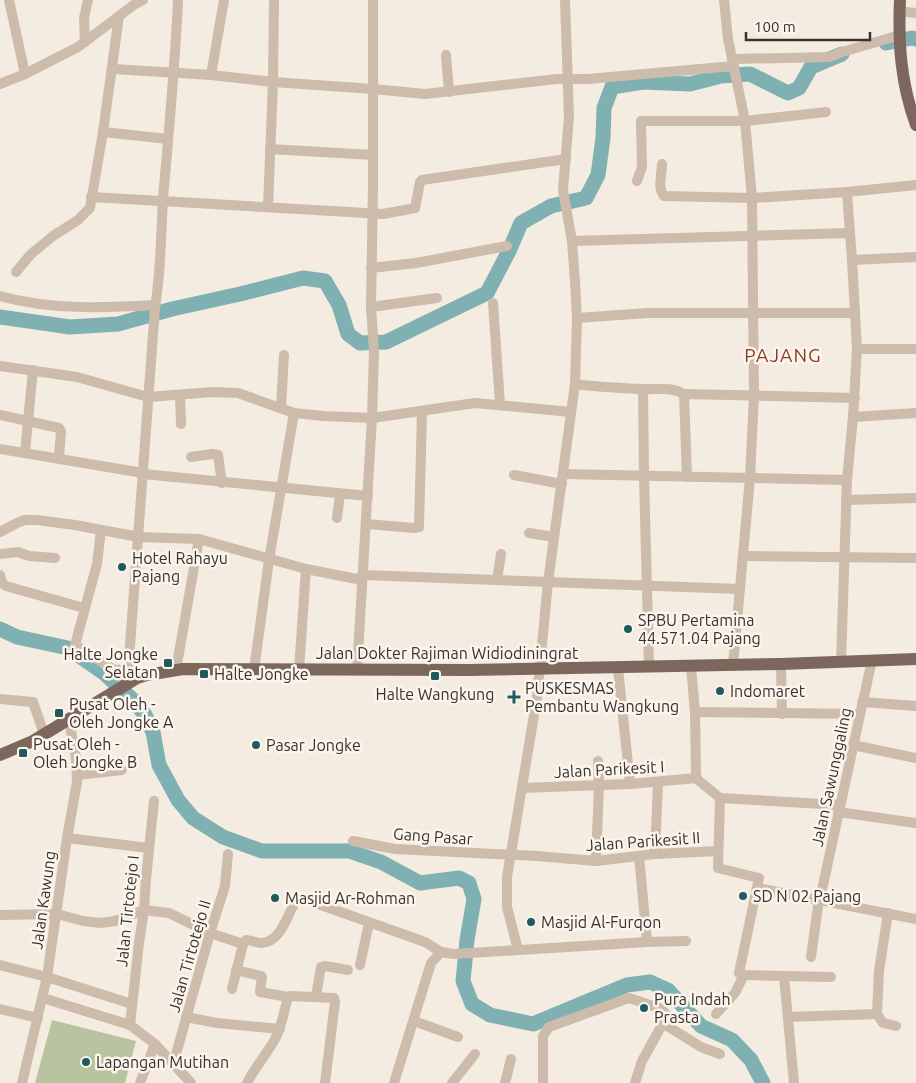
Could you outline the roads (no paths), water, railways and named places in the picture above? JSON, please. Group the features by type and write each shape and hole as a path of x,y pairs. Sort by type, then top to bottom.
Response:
{"main road":[{"path":"900,6 900,56 910,89 916,125"},
{"name":"Jalan Dokter Rajiman Widiodiningrat","path":"0,755 19,748 68,720 98,702 133,676 176,670 618,668 916,659"}],"street":[{"path":"9,0 24,74"},
{"path":"85,42 84,18 88,0"},
{"path":"0,84 70,51 143,0"},
{"path":"133,676 129,658 155,306 159,279 178,0"},
{"path":"211,75 224,0"},
{"path":"268,207 274,0"},
{"path":"357,670 368,496 374,352 371,307 373,0"},
{"path":"518,950 507,907 506,892 540,669 548,582 575,384 576,318 572,241 563,190 568,117 565,0"},
{"path":"724,0 745,121 752,198 754,396 750,478 733,665"},
{"path":"900,6 916,12"},
{"path":"16,272 31,254 85,214 90,206 113,69 119,16"},
{"path":"113,69 211,75 419,94 553,79 596,79 830,57 901,36"},
{"path":"446,55 449,92"},
{"path":"637,182 642,167 641,122 745,121 826,112"},
{"path":"103,132 168,139"},
{"path":"270,149 373,155"},
{"path":"91,197 373,214 415,208 422,180 566,160"},
{"path":"662,164 660,188 664,196 752,198 847,192 916,185"},
{"path":"841,662 846,500 854,417 856,349 847,192"},
{"path":"572,241 850,233"},
{"path":"371,268 416,263 507,246"},
{"path":"852,260 916,256"},
{"path":"3,297 62,307 155,306"},
{"path":"371,307 437,298"},
{"path":"492,302 500,404"},
{"path":"576,318 647,313 855,313"},
{"path":"856,349 916,349"},
{"path":"280,408 284,355"},
{"path":"0,366 97,382 148,397 238,392 294,412 323,416 372,418 475,403 571,412"},
{"path":"25,452 33,370"},
{"path":"575,384 643,389 668,388 684,394 855,398"},
{"path":"643,389 649,667"},
{"path":"684,394 686,477"},
{"path":"180,395 181,424"},
{"path":"366,524 414,528 419,526 422,411"},
{"path":"254,670 269,560 294,412"},
{"path":"854,417 916,412"},
{"path":"0,415 61,429 59,457"},
{"path":"0,449 59,457 143,473 222,483 368,496"},
{"path":"191,457 218,455 222,483"},
{"path":"514,475 563,479 644,476 847,480"},
{"path":"337,518 340,494"},
{"path":"846,500 916,498"},
{"path":"0,532 26,520 51,522 139,537 199,539 306,570 362,578 497,580 739,589"},
{"path":"101,530 97,564 75,643 77,647 114,670 133,676"},
{"path":"529,533 554,537"},
{"path":"176,670 199,539"},
{"path":"0,554 18,552 29,556 55,558"},
{"path":"497,580 501,554"},
{"path":"743,556 916,558"},
{"path":"300,670 306,570"},
{"path":"0,575 2,584 6,586 84,608"},
{"name":"Jalan Sawunggaling","path":"811,957 820,899 872,660"},
{"path":"781,664 782,714"},
{"path":"691,666 695,712 697,778 720,798 839,809 916,823"},
{"path":"618,668 630,784"},
{"path":"0,699 32,702 44,734"},
{"path":"862,702 916,706"},
{"path":"695,712 860,714"},
{"name":"Jalan Kawung","path":"22,1083 47,977 77,775 76,759 68,720"},
{"path":"853,745 916,758"},
{"path":"596,861 598,761"},
{"path":"77,775 122,770"},
{"name":"Jalan Parikesit I","path":"522,788 630,784 697,778"},
{"path":"656,854 658,782"},
{"path":"720,798 718,868 760,878 739,974 831,977"},
{"name":"Jalan Tirtotejo I","path":"130,1026 144,910 154,800"},
{"path":"67,838 149,848"},
{"name":"Gang Pasar","path":"353,841 395,849 511,855"},
{"name":"Jalan Parikesit II","path":"511,855 596,861 656,854 718,851"},
{"name":"Jalan Tirtotejo II","path":"178,1083 177,1068 186,1017 224,886 228,854"},
{"path":"639,856 647,942"},
{"path":"758,888 916,918"},
{"path":"232,989 243,944 246,940 261,943 272,939 285,923 293,905 298,899 304,898 425,942 441,952 454,954 686,941"},
{"path":"0,914 57,914 83,921 101,923 115,921 144,910 168,913 210,933 243,944"},
{"path":"888,913 879,971 877,1014 882,1023 896,1026"},
{"path":"360,965 369,923"},
{"path":"394,1083 431,963 441,952"},
{"path":"0,965 47,977 132,1004"},
{"path":"316,996 322,967 348,970"},
{"path":"236,970 261,976 260,992 288,997 316,996 334,998 325,1083"},
{"path":"716,1014 735,994 744,975"},
{"path":"784,976 794,1083"},
{"path":"247,1083 280,1029 288,997"},
{"path":"43,998 130,1026 155,1044 191,1083"},
{"path":"543,1083 544,1036 549,1027 629,998 662,1009 667,1016 650,1045 635,1083"},
{"path":"0,1009 38,1018"},
{"path":"788,1017 877,1014"},
{"path":"186,1017 217,1023 280,1029"},
{"path":"414,1021 458,1037"},
{"path":"664,1024 701,1047 720,1054"},
{"path":"140,1083 155,1044"},
{"path":"452,1083 475,1054"},
{"path":"505,1083 511,1059"}],"waterway":[{"path":"886,43 912,38 916,39"},
{"path":"0,317 70,327 118,324 172,309 303,278 325,281 339,305 348,334 360,343 386,342 487,293 521,223 551,206 586,198 598,175 603,138 604,108 612,87 643,82 690,84 721,76 750,74 788,93 799,88 811,67 842,54"},
{"path":"0,629 17,637 68,648 104,673 134,701 145,715 153,732 159,765 178,800 193,818 223,837 262,851 349,851 381,862 420,883 459,878 469,883 474,899 463,981 472,1004 490,1015 533,1024 627,985 650,982 668,990 701,1026 732,1040 751,1060 763,1083"}],"place":[{"name":"Hotel Rahayu Pajang","path":"122,567"},
{"name":"SPBU Pertamina 44.571.04 Pajang","path":"628,629"},
{"name":"Halte Jongke Selatan","path":"168,663"},
{"name":"Halte Jongke","path":"204,674"},
{"name":"Halte Wangkung","path":"435,676"},
{"name":"Indomaret","path":"720,691"},
{"name":"PUSKESMAS Pembantu Wangkung","path":"514,697"},
{"name":"Pusat Oleh - Oleh Jongke A","path":"59,713"},
{"name":"Pasar Jongke","path":"256,745"},
{"name":"Pusat Oleh - Oleh Jongke B","path":"23,753"},
{"name":"SD N 02 Pajang","path":"743,896"},
{"name":"Masjid Ar-Rohman","path":"275,898"},
{"name":"Masjid Al-Furqon","path":"531,922"},
{"name":"Pura Indah Prasta","path":"644,1008"},
{"name":"Lapangan Mutihan","path":"86,1062"}],"district":[{"name":"PAJANG","path":"783,355"}]}
